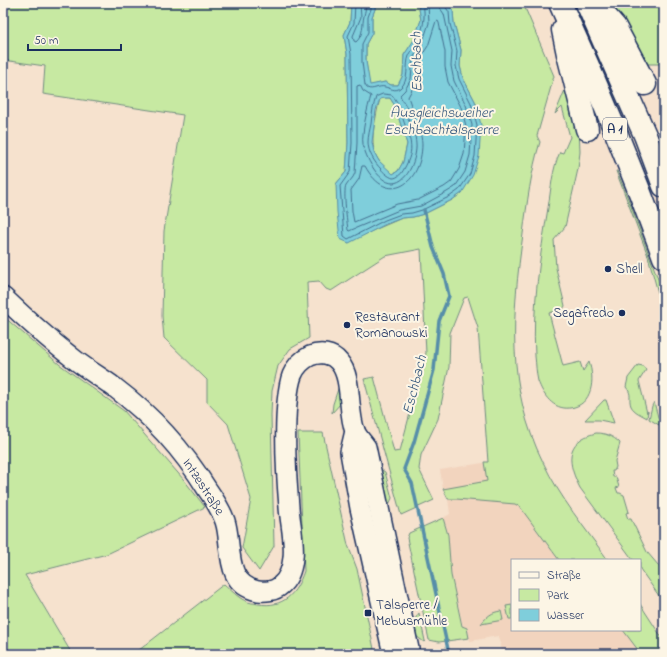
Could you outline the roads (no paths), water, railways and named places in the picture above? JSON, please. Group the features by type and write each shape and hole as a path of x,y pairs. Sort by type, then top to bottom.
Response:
{"highway":[{"path":"559,3 568,54 587,129"},
{"name":"A 1","path":"559,3 585,57 622,146 664,257"},
{"name":"A 1","path":"586,3 645,135 664,186"},
{"path":"594,3 615,27 645,84"}],"main road":[{"name":"Intzestraße","path":"3,298 56,346 126,396 168,436 194,470 222,514 226,527 230,558 236,576 244,584 258,591 277,589 290,573 293,562 294,548 289,508 285,430 289,386 291,376 296,366 308,357 317,354 325,354 336,359 341,364 344,370 355,431"},
{"path":"355,431 350,452 360,508 393,654"},
{"path":"355,431 366,447 409,649 407,654"}],"water":[{"name":"Ausgleichsweiher Eschbachtalsperre","path":"351,3 375,3 375,9 372,17 372,33 366,44 366,61 370,85 385,82 391,85 398,85 403,75 404,55 414,40 421,20 418,3 447,3 453,11 454,23 461,50 460,66 463,78 475,101 481,125 479,156 473,175 462,193 452,200 424,214 402,218 386,224 349,243 340,239 336,184 346,172 348,143 347,54 344,35 350,22","holes":["390,98 397,109 407,144 403,162 398,171 393,174 379,161 374,152 372,142 376,110 380,99"]}],"waterway":[{"name":"Eschbach","path":"424,210 433,247 444,274 449,296 439,321 434,370 414,442 404,469 412,483 449,654"}],"place":[{"name":"Shell","path":"608,269"},
{"name":"Segafredo","path":"622,313"},
{"name":"Restaurant Romanowski","path":"347,325"},
{"name":"Talsperre / Mebusmühle","path":"368,613"}]}
